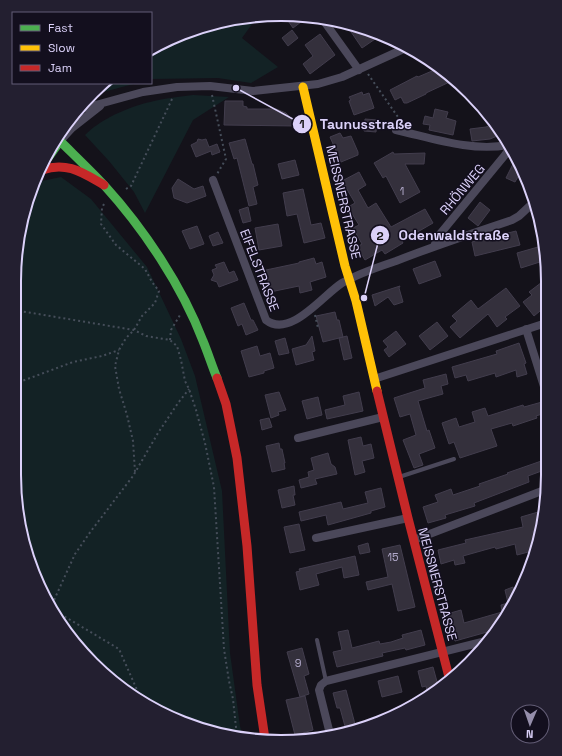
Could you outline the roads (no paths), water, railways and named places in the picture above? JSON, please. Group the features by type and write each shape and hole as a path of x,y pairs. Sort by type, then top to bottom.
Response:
{"main road":[{"name":"MEISSNERSTRASSE","path":"303,86 345,266 356,301 398,478 448,673"},
{"path":"61,142 104,185 159,256 188,308 203,340 226,404 237,458 247,546 257,685 264,734"},
{"path":"48,167 62,165 77,170 104,185"}],"street":[{"path":"327,25 361,69"},
{"path":"89,107 143,92 178,87 210,86 253,91 303,86 330,81 361,69 401,50"},
{"path":"70,130 104,103"},
{"path":"396,130 479,147 503,146"},
{"name":"RHÖNWEG","path":"434,246 440,234 506,152"},
{"name":"EIFELSTRASSE","path":"213,180 263,313 266,320 271,324 286,324 309,311 334,289 350,280"},
{"path":"350,280 434,246 512,220 520,216 530,206"},
{"path":"374,379 541,324"},
{"path":"526,329 541,377"},
{"path":"298,438 383,417"},
{"path":"414,540 540,492"},
{"name":"MEISSNERSTRASSE","path":"316,538 408,518"},
{"path":"329,731 319,690 321,685 326,681 479,643"}],"lane":[{"path":"398,478 454,459"},
{"path":"317,640 326,681"}],"place":[{"name":"Taunusstraße","path":"236,88"},
{"name":"Odenwaldstraße","path":"364,298"}]}
